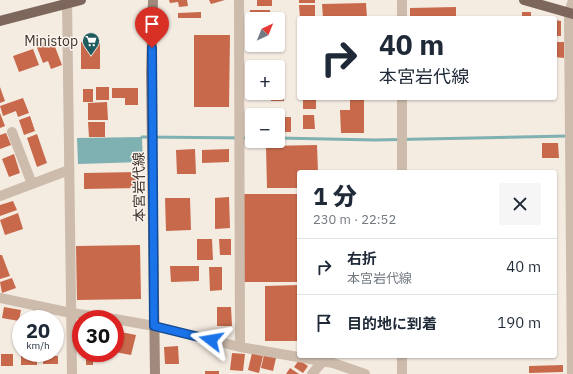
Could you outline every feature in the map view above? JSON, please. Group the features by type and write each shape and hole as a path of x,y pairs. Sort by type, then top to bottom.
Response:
{"main road":[{"path":"0,22 67,2 81,0"},
{"name":"本宮岩代線","path":"153,0 151,73 155,374"},
{"path":"524,0 571,13"}],"street":[{"path":"239,0 238,133 240,347"},
{"path":"402,0 402,16"},
{"path":"572,374 570,136 571,13 573,0"},
{"path":"67,2 72,374"},
{"path":"402,100 402,170"},
{"path":"12,132 32,184"},
{"path":"0,196 69,170"},
{"path":"0,298 71,313"},
{"path":"124,321 154,326 240,347 297,357"},
{"path":"305,358 323,361 365,374"},
{"path":"402,358 402,374"},
{"path":"312,374 323,361"}],"water":[{"path":"142,137 143,162 78,164 77,138"}],"building":[{"path":"169,0 187,0 188,6 179,7 178,2 170,3"},
{"path":"209,0 225,0 211,4"},
{"path":"257,0 272,0 272,6 257,6"},
{"path":"299,0 315,0 315,3 299,3"},
{"path":"366,3 367,16 323,16 322,4"},
{"path":"299,5 315,5 315,16 300,16"},
{"path":"456,7 456,16 410,16 410,8"},
{"path":"250,10 270,10 270,12 250,12"},
{"path":"201,12 201,18 178,18 178,13"},
{"path":"522,12 531,12 531,16 522,16"},
{"path":"557,20 561,21 561,36 557,36"},
{"path":"194,35 230,35 229,107 194,107"},
{"path":"52,39 62,65 51,69 48,61 43,63 36,45"},
{"name":"Ministop","path":"81,42 100,42 100,69 81,69"},
{"path":"557,42 564,42 564,58 557,57"},
{"path":"33,49 39,65 19,72 13,56"},
{"path":"0,87 5,101 0,103"},
{"path":"96,87 109,87 109,100 96,100"},
{"path":"112,88 138,88 138,105 125,105 125,98 112,98"},
{"path":"83,89 93,89 93,102 83,102"},
{"path":"23,98 29,113 18,117 16,111 3,116 0,106"},
{"path":"271,100 284,100 284,101"},
{"path":"303,100 316,100 316,109 303,109"},
{"path":"350,100 364,100 364,133 341,133 340,110 350,110"},
{"path":"107,102 108,120 88,120 88,103"},
{"path":"0,113 5,126 0,128"},
{"path":"303,115 314,115 315,129 303,129"},
{"path":"30,116 35,131 24,135 19,120"},
{"path":"285,117 291,117 291,132 285,132"},
{"path":"88,122 105,122 105,137 89,137"},
{"path":"6,133 11,145 0,149 0,135"},
{"path":"37,134 47,163 37,167 27,138"},
{"path":"542,143 558,143 559,158 542,158"},
{"path":"317,145 318,170 297,170 297,188 267,188 266,148 285,148 285,146"},
{"path":"195,149 196,174 177,174 176,150"},
{"path":"229,149 229,162 202,163 202,150"},
{"path":"14,154 20,173 9,177 2,159"},
{"path":"137,172 137,188 84,189 84,173"},
{"path":"242,194 297,194 297,282 243,282"},
{"path":"229,197 230,228 215,229 215,198"},
{"path":"165,198 190,198 191,230 166,231"},
{"path":"13,201 17,210 0,216 0,205"},
{"path":"18,213 23,229 5,235 0,220"},
{"path":"197,239 212,239 213,260 197,260"},
{"path":"219,239 231,239 231,255 220,255"},
{"path":"140,245 141,299 77,300 76,246"},
{"path":"0,255 2,255 10,276 0,279"},
{"path":"170,266 199,266 199,281 171,282"},
{"path":"209,267 222,267 222,290 210,291"},
{"path":"12,278 16,288 2,293 0,282"},
{"path":"297,285 297,341 265,341 265,286"},
{"path":"4,307 21,310 12,310 12,320 2,318"},
{"path":"217,307 231,307 232,326 217,326"},
{"path":"124,333 136,335 131,355 124,354"},
{"path":"178,346 179,364 165,364 164,347"},
{"path":"232,353 245,354 243,371 230,370"},
{"path":"252,353 263,356 259,373 248,370"},
{"path":"1,354 12,354 13,366 1,366"},
{"path":"264,355 276,358 273,371 261,368"},
{"path":"299,360 308,366 303,373 294,367"},
{"path":"21,362 37,362 37,365 21,365"},
{"path":"43,362 58,362 58,364 43,364"},
{"path":"86,362 93,362 93,365 86,365"},
{"path":"563,365 563,372 529,373 529,366"},
{"path":"290,368 299,374 286,374"},
{"path":"205,371 219,371 219,374 205,374"}],"waterway":[{"path":"285,138 375,140 568,136"},
{"path":"142,137 245,138"}],"place":[{"name":"Ministop","path":"91,56"}],"route":[{"path":"152,48 151,73 155,277 154,326 211,340"}]}
